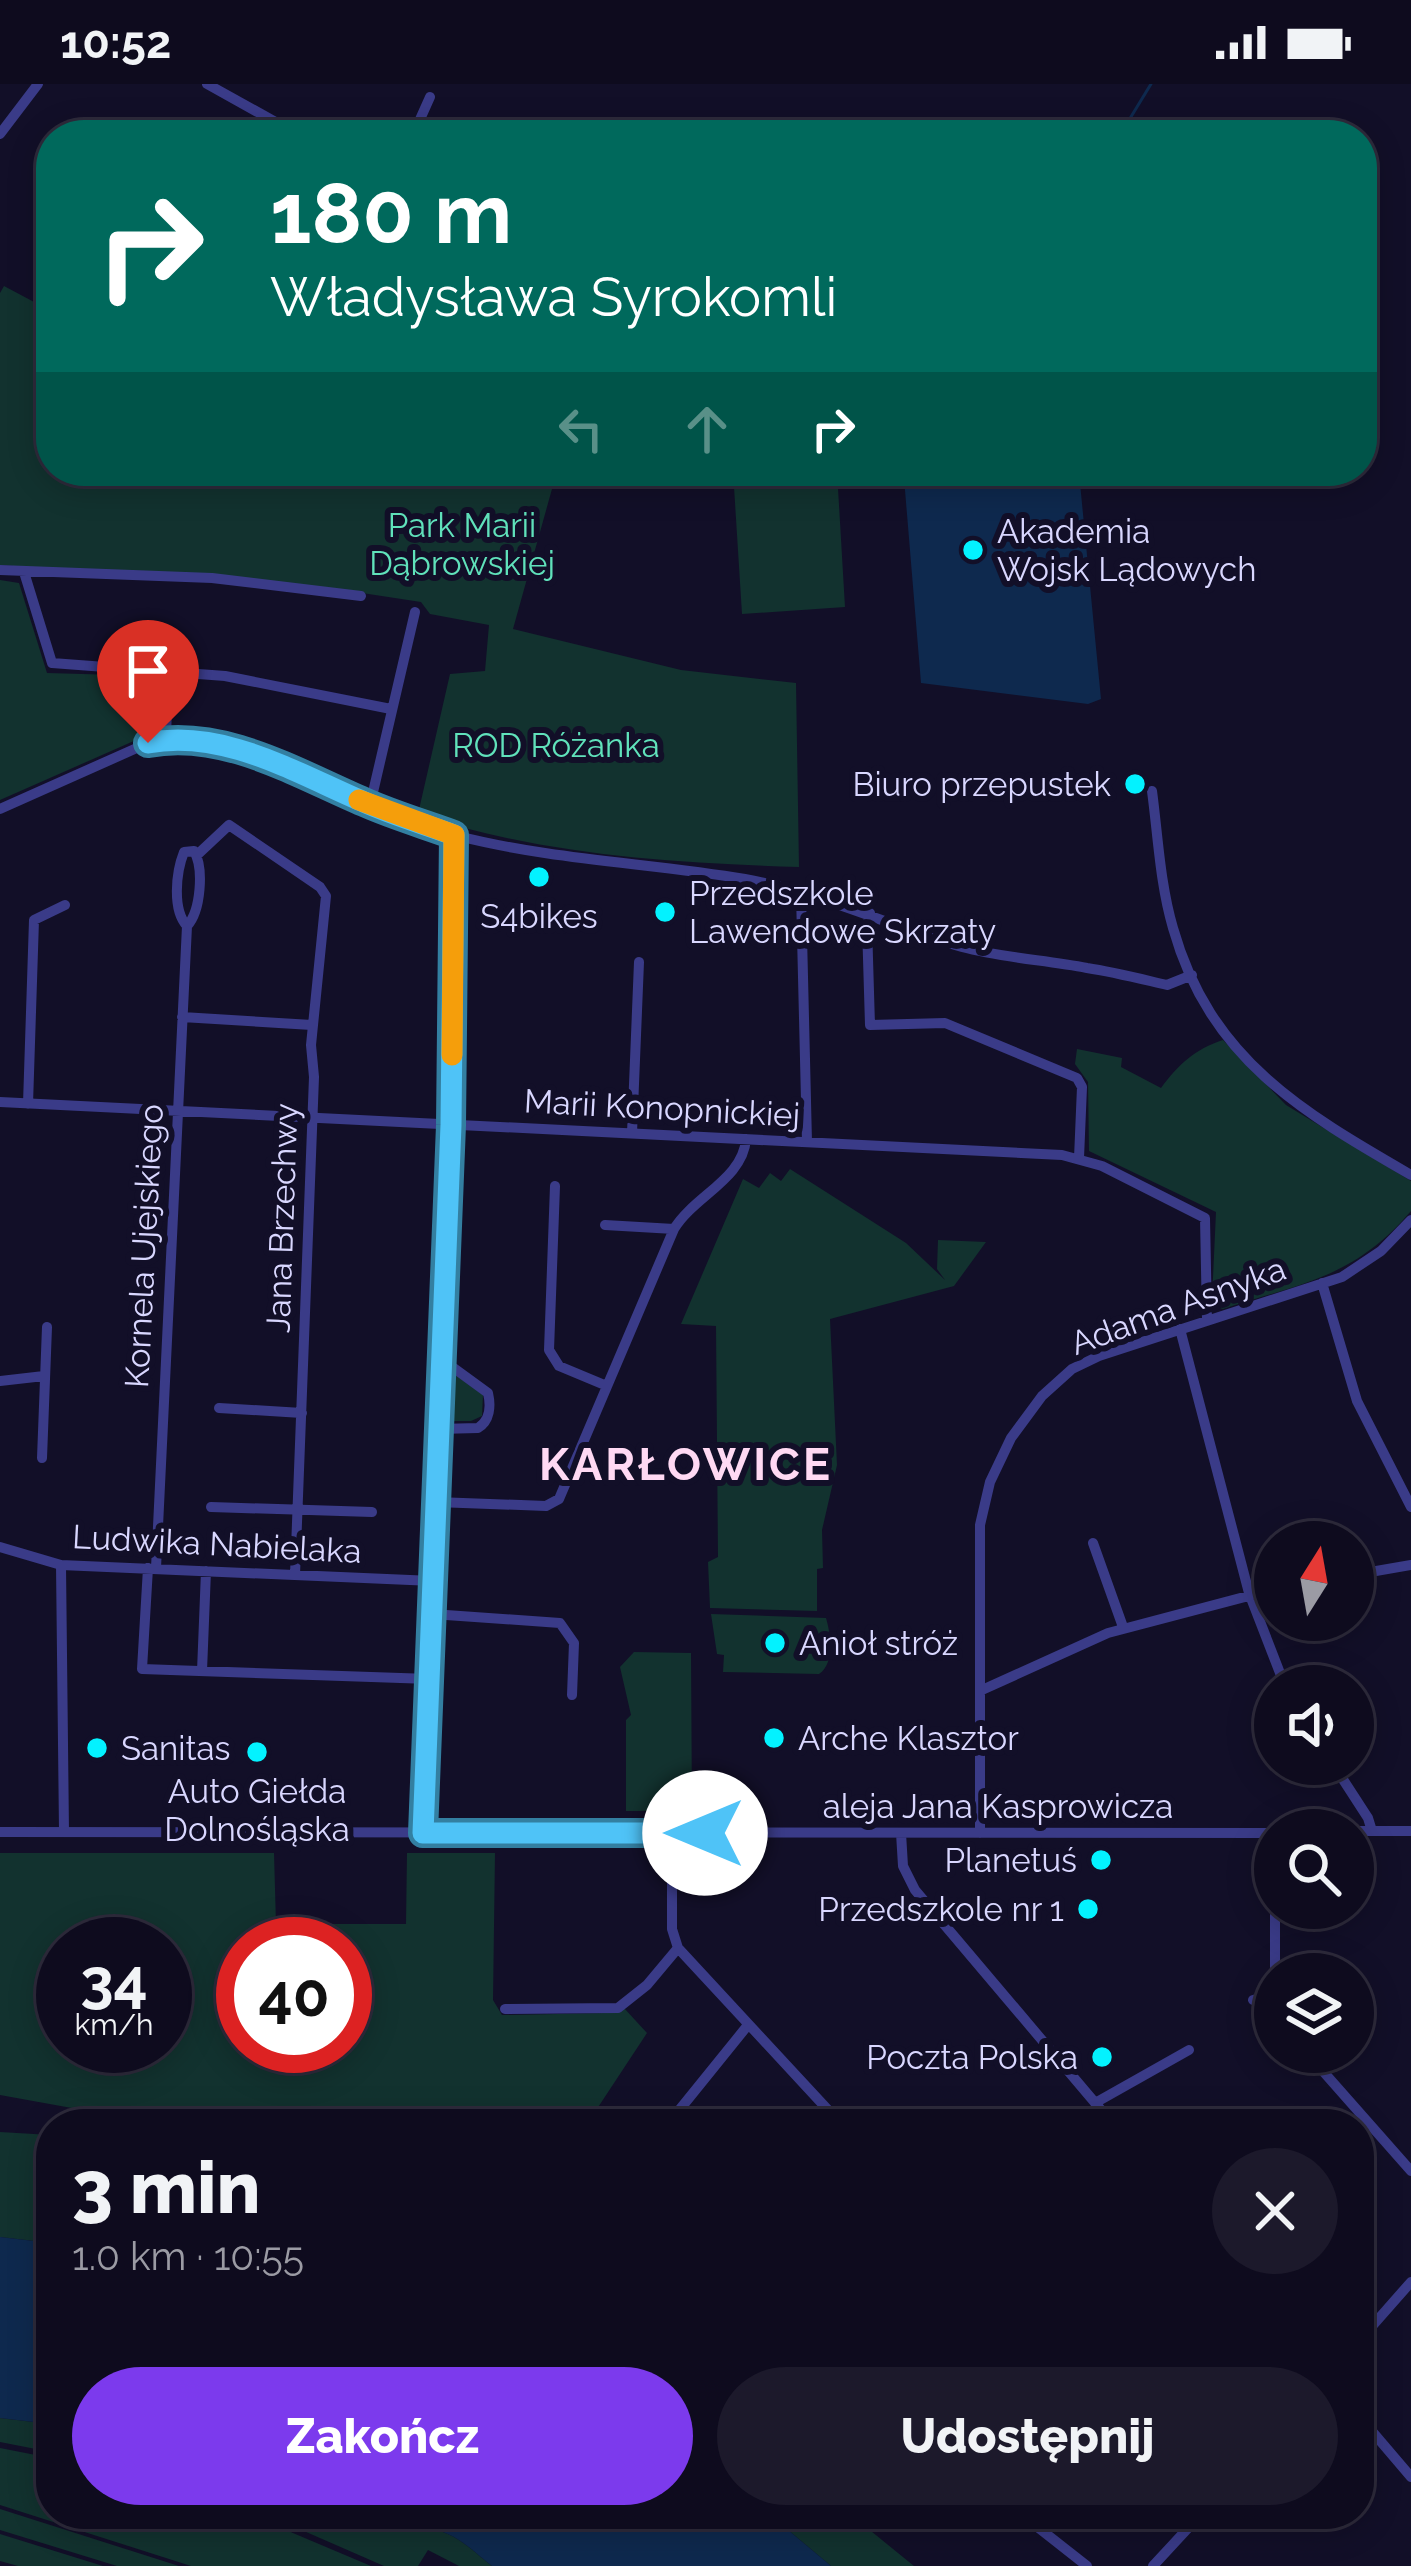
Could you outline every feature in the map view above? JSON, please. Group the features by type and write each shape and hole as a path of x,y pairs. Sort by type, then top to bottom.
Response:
{"street":[{"path":"0,134 38,84"},
{"path":"207,84 272,120"},
{"path":"420,120 430,97"},
{"path":"0,570 212,578 361,596"},
{"path":"24,572 52,663 225,676 391,710"},
{"path":"370,805 415,612"},
{"path":"166,740 168,670"},
{"path":"0,809 106,760 166,740 260,755 370,805 454,835 583,861 748,880 1000,954 1167,985 1192,975"},
{"path":"1152,790 1172,923 1192,975 1226,1034 1282,1094 1313,1119 1411,1175"},
{"name":"Jana Brzechwy","path":"197,855 229,825 324,891 312,1025 313,1118 296,1575"},
{"path":"423,1833 451,1125 454,835"},
{"name":"Kornela Ujejskiego","path":"187,926 196,915 197,855 184,852 178,912 187,926 178,1112 142,1669 202,1671"},
{"path":"800,893 807,1142"},
{"path":"28,1103 34,920 65,905"},
{"path":"870,913 870,1025 945,1023 1077,1078 1082,1087 1079,1158"},
{"path":"632,1133 639,962"},
{"path":"182,1017 312,1025"},
{"name":"Marii Konopnickiej","path":"0,1102 1079,1158 1205,1218 1208,1320"},
{"path":"436,1502 546,1506 559,1498 674,1229 695,1202 740,1165 746,1139"},
{"path":"555,1186 549,1350 559,1366 607,1386"},
{"name":"Adama Asnyka","path":"980,1833 980,1525 1001,1455 1042,1396 1072,1369 1099,1356 1322,1283 1368,1262 1411,1220"},
{"path":"605,1225 674,1229"},
{"path":"1322,1283 1362,1415 1411,1507"},
{"path":"42,1458 47,1327"},
{"path":"1180,1329 1249,1593 1277,1665"},
{"path":"439,1429 478,1428 488,1419 490,1402 488,1393 441,1364"},
{"path":"0,1381 44,1376"},
{"path":"219,1408 302,1413"},
{"path":"211,1507 371,1512"},
{"path":"1093,1543 1123,1628"},
{"name":"Ludwika Nabielaka","path":"0,1547 61,1565 434,1581"},
{"path":"61,1565 64,1832"},
{"path":"1374,1571 1411,1565"},
{"path":"206,1571 202,1671 430,1679"},
{"path":"982,1690 1059,1652 1123,1628 1254,1592"},
{"path":"432,1614 560,1623 574,1643 572,1696"},
{"path":"1374,1831 1411,1831"},
{"name":"aleja Jana Kasprowicza","path":"0,1832 1254,1833"},
{"path":"672,1833 672,1929 678,1948 828,2109"},
{"path":"901,1833 903,1866 915,1890 1100,2109"},
{"path":"505,2009 618,2008 678,1948"},
{"path":"680,2109 748,2025"},
{"path":"1094,2109 1108,2093 1189,2050"},
{"path":"1325,2073 1356,2109"},
{"path":"1374,2129 1411,2171"},
{"path":"1374,2324 1411,2282"},
{"path":"1374,2434 1411,2477"},
{"path":"1041,2529 1087,2566"},
{"path":"1154,2566 1187,2529"}],"green space":[{"path":"4,286 36,303 36,486 553,486 513,629 681,670 796,683 799,867 702,863 559,848 418,814 450,674 485,671 489,625 430,614 421,602 349,591 0,565 0,293"},
{"path":"734,486 838,486 845,607 742,614"},
{"path":"0,580 19,583 47,673 153,676 160,682 158,729 0,800"},
{"path":"1223,1040 1286,1105 1411,1181 1411,1211 1347,1265 1223,1309 1214,1306 1212,1299 1216,1212 1089,1151 1088,1082 1075,1064 1077,1049 1122,1058 1121,1067 1161,1088 1188,1059"},
{"path":"790,1169 906,1243 945,1280 937,1269 938,1240 986,1242 954,1286 830,1319 837,1465 822,1530 817,1611 710,1608 708,1562 718,1557 716,1326 681,1324 743,1179 759,1188 770,1173 781,1181"},
{"path":"453,1373 483,1395 482,1416 447,1421 449,1375"},
{"path":"711,1614 826,1618 828,1663 819,1674 723,1672 724,1655 717,1654"},
{"path":"634,1652 691,1653 692,1811 626,1811 626,1720 631,1715 620,1667"},
{"path":"0,1853 274,1853 276,1917 216,1917 216,2073 372,2073 372,1924 406,1924 407,1853 495,1853 493,2000 502,2015 607,2013 624,2008 647,2033 597,2109 77,2109 0,2095"},
{"path":"0,2132 36,2134 36,2241 0,2237"},
{"path":"0,2418 36,2422 36,2449 0,2442"},
{"path":"0,2448 36,2455 36,2516 0,2505"},
{"path":"0,2509 36,2520 36,2529 63,2529 179,2566 117,2566 0,2530"},
{"path":"75,2529 283,2529 371,2566 191,2566"},
{"path":"299,2529 435,2529 492,2566 459,2566 428,2550 418,2566 384,2566"},
{"path":"787,2529 868,2529 914,2566 831,2566"},
{"path":"0,2534 103,2566 18,2566 0,2561"}],"water":[{"path":"905,486 1080,486 1101,699 1088,704 921,683"},
{"path":"0,2237 36,2241 36,2422 0,2418"},
{"path":"435,2529 787,2529 831,2566 492,2566"}],"waterway":[{"path":"1129,120 1151,84"}],"slow traffic":[{"path":"359,800 454,835 452,1055"}],"place":[{"name":"Akademia Wojsk Lądowych","path":"973,550"},
{"name":"Biuro przepustek","path":"1135,784"},
{"name":"S4bikes","path":"539,877"},
{"name":"Przedszkole Lawendowe Skrzaty","path":"665,912"},
{"name":"Anioł stróż","path":"775,1643"},
{"name":"Arche Klasztor","path":"774,1738"},
{"name":"Sanitas","path":"97,1748"},
{"name":"Auto Giełda Dolnośląska","path":"257,1752"},
{"name":"Planetuś","path":"1101,1860"},
{"name":"Przedszkole nr 1","path":"1088,1909"},
{"name":"Poczta Polska","path":"1102,2057"}],"district":[{"name":"KARŁOWICE","path":"686,1464"}],"route":[{"path":"148,743 166,740 260,755 370,805 454,835 451,1125 423,1833 705,1833"}],"park label":[{"name":"Park Marii Dąbrowskiej","path":"462,544"},
{"name":"ROD Różanka","path":"556,745"}]}
